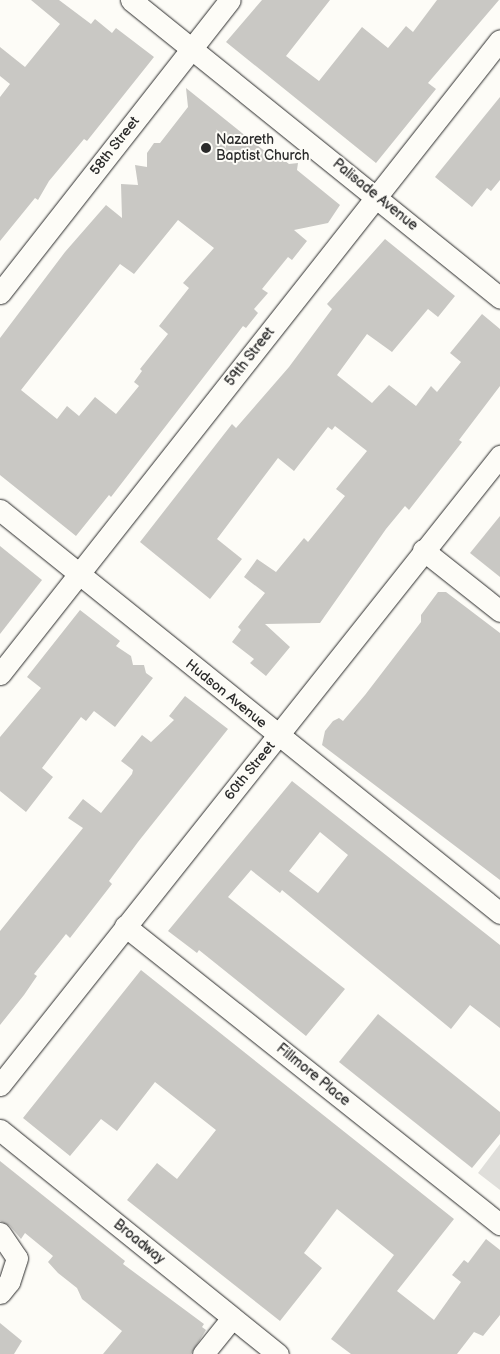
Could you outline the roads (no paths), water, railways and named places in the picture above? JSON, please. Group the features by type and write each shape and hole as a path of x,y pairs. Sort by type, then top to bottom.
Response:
{"street":[{"name":"Palisade Avenue","path":"131,0 500,298"},
{"name":"58th Street","path":"0,292 230,0"},
{"name":"59th Street","path":"0,674 500,40"},
{"name":"60th Street","path":"0,1085 125,926 279,736 423,550 500,456"},
{"name":"Hudson Avenue","path":"0,510 500,913"},
{"path":"423,550 500,611"},
{"name":"Fillmore Place","path":"125,926 500,1224"},
{"name":"Broadway","path":"0,1130 278,1354"},
{"path":"0,1233 17,1258 9,1282 0,1293"},
{"path":"203,1354 232,1318"}],"place":[{"name":"Nazareth Baptist Church","path":"206,148"}]}
